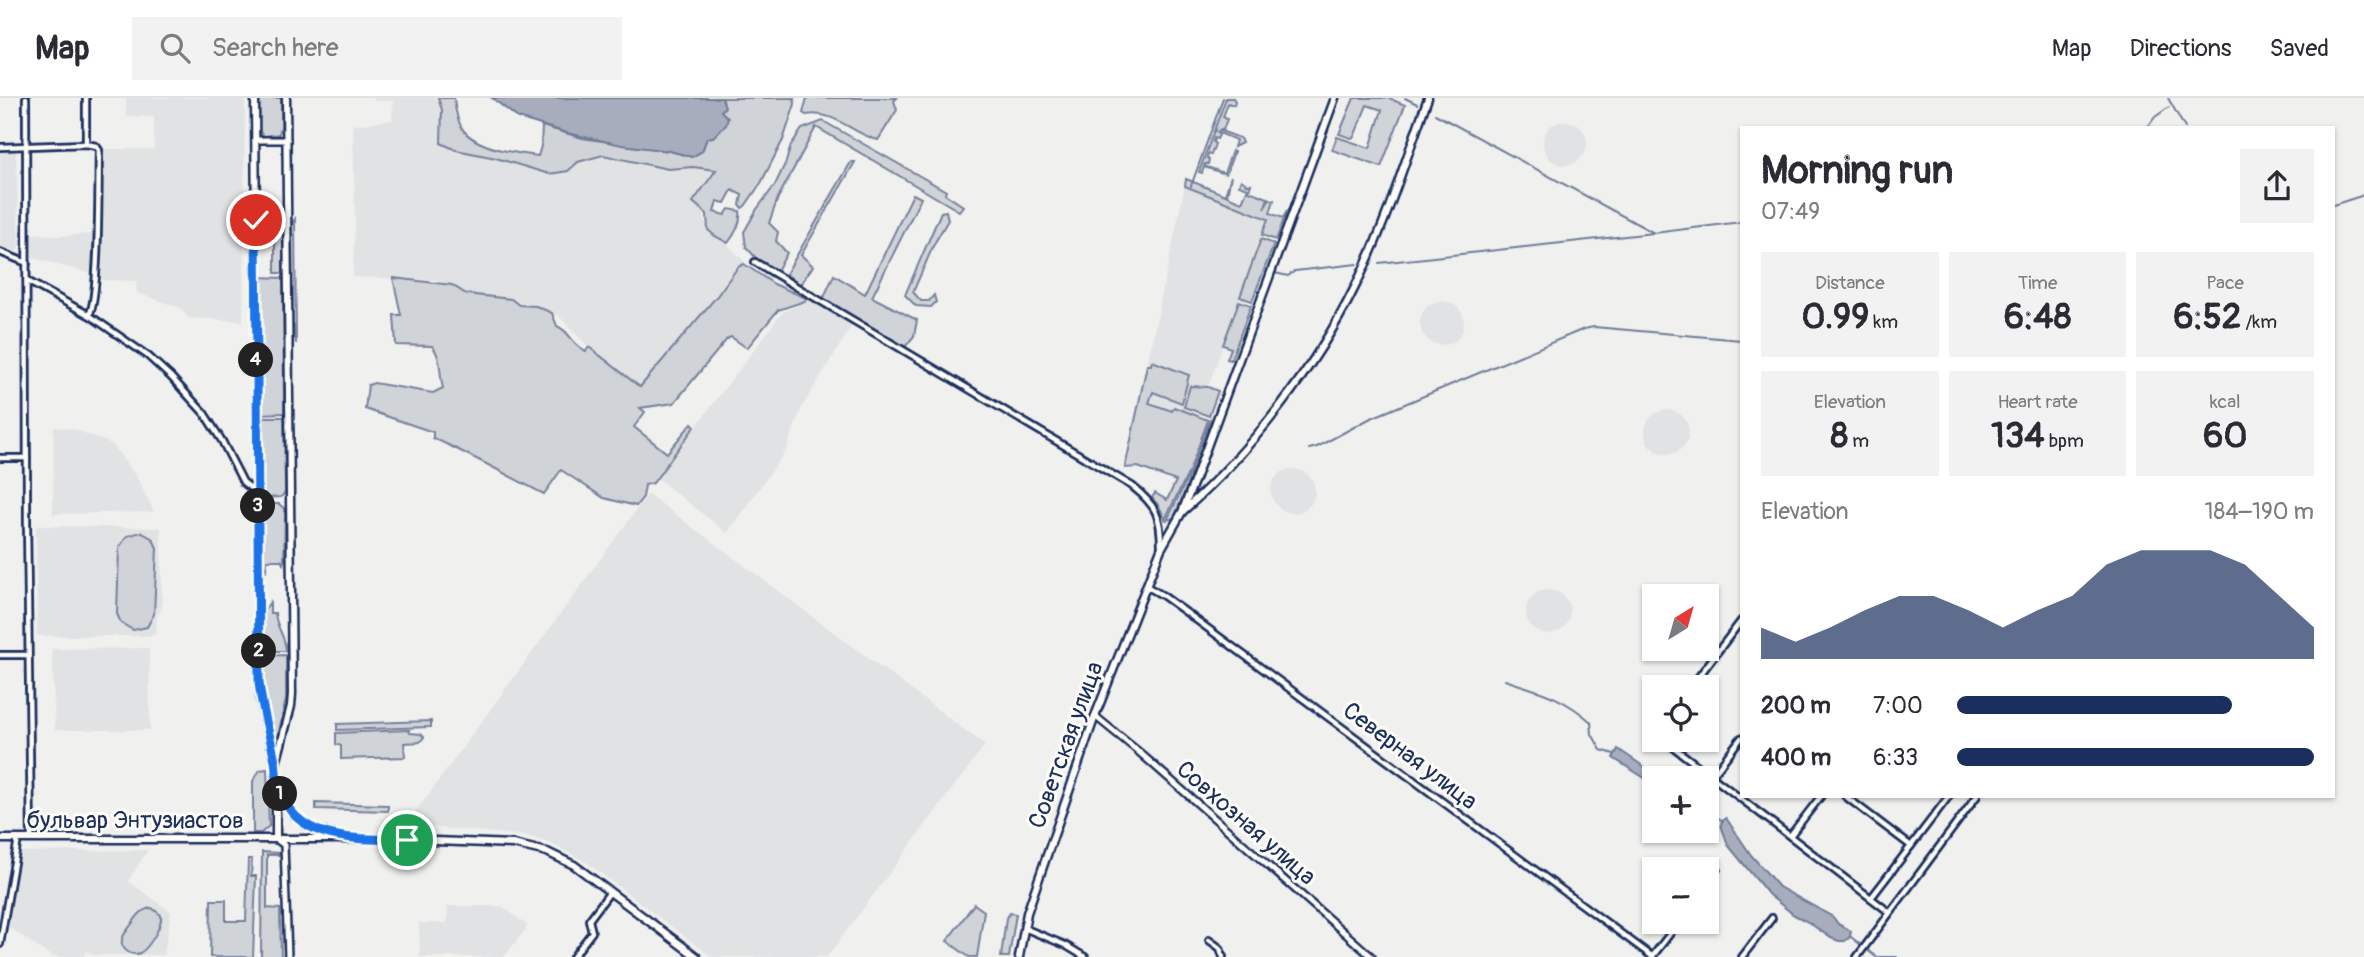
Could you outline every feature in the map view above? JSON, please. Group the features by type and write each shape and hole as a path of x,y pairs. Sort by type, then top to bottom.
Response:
{"main road":[{"path":"255,98 259,681 260,698 276,764"},
{"path":"276,839 276,764 292,694 286,98"},
{"path":"1181,512 1335,98"},
{"path":"1181,512 1246,446 1280,405 1326,339 1372,250 1428,98"},
{"name":"Советская улица","path":"1019,957 1023,927 1061,809 1146,586 1181,512"},
{"path":"275,779 286,804 300,823 349,839"},
{"name":"бульвар Энтузиастов","path":"0,839 349,839 513,844 536,848 566,860 697,957"}],"street":[{"path":"26,98 31,839"},
{"path":"86,98 86,144"},
{"path":"255,140 287,140"},
{"path":"0,147 86,144 96,146 99,150 93,308 89,315"},
{"path":"0,252 27,263"},
{"path":"755,262 1132,486 1148,499 1156,510 1161,524 1161,550"},
{"path":"28,281 89,315 148,356 187,393 222,441 243,482 258,494"},
{"path":"0,458 27,458"},
{"name":"Северная улица","path":"1146,586 1188,612 1652,957"},
{"path":"1700,675 1740,622"},
{"path":"0,655 29,655"},
{"name":"Совхозная улица","path":"1095,716 1372,957"},
{"path":"1719,768 1740,739"},
{"path":"1680,752 1698,766"},
{"path":"1719,782 1889,912"},
{"path":"1790,836 1819,798"},
{"path":"1848,798 1911,846"},
{"path":"1871,898 1947,798"},
{"path":"1857,957 1975,798"},
{"path":"0,944 19,839"},
{"path":"276,839 284,845 288,957"},
{"path":"573,957 592,932 590,920 611,891"},
{"path":"1742,957 1772,918"},
{"path":"1023,927 1065,945 1084,957"},
{"path":"1652,957 1670,934"},
{"path":"1209,940 1220,948 1223,957"}],"shaded area":[{"path":"126,98 245,98 243,321 188,318 181,308 137,293 136,281 102,280 104,149 154,149 154,117 126,116"},
{"path":"257,98 281,98 279,134 265,136 259,132"},
{"path":"373,98 438,98 456,150 496,158 549,174 568,171 578,162 603,155 668,169 693,167 721,171 703,220 745,262 640,387 592,350 559,316 531,304 464,299 439,280 353,277 353,125 392,120 393,101 374,101"},
{"path":"438,98 454,98 464,131 479,142 498,149 538,156 542,126 582,138 670,151 692,157 702,151 707,138 723,115 720,111 722,98 794,98 795,104 783,140 761,183 745,206 742,208 740,205 742,195 732,190 725,203 717,201 714,212 725,215 729,209 740,211 739,224 728,243 708,230 707,214 693,202 716,170 693,167 668,169 603,155 578,162 568,171 549,174 496,158 456,150 441,143 442,110"},
{"path":"807,98 897,98 894,101 897,110 878,140 835,119 817,114 806,115 803,113"},
{"path":"1226,98 1233,98 1234,105 1228,103 1223,117 1227,119 1223,130 1218,130 1240,138 1242,143 1234,147 1236,140 1217,132 1219,135 1217,139 1214,138 1215,144 1207,158 1208,164 1204,166 1224,173 1232,151 1234,152 1226,174 1204,167 1202,173 1199,172"},
{"path":"1354,98 1388,98 1405,105 1381,167 1332,150 1337,137 1370,148 1382,110 1367,105 1354,137 1339,134"},
{"path":"823,121 946,191 945,194 963,206 959,211 816,127 778,198 769,223 778,232 776,241 787,253 777,271 757,259 746,247 744,232 775,185 791,145 802,129"},
{"path":"1565,121 1581,127 1587,143 1581,159 1565,165 1549,159 1543,143 1549,127"},
{"path":"14,150 19,247 16,251 0,246 0,151"},
{"path":"851,162 855,162 801,255 813,266 800,285 786,274"},
{"path":"1231,176 1227,196 1242,202 1248,188 1239,185 1241,180 1251,184 1249,191 1268,198 1264,209 1269,199 1274,200 1270,213 1283,218 1287,211 1276,240 1262,235 1268,219 1185,186 1186,179 1225,195"},
{"path":"1185,186 1268,219 1181,462 1132,436"},
{"path":"913,194 921,198 872,297 917,320 914,336 905,347 823,299 834,275 865,294"},
{"path":"946,211 948,220 913,292 921,301 929,301 934,295 936,302 931,307 916,306 905,295 941,212"},
{"path":"295,219 296,344 294,326 291,323 290,227"},
{"path":"275,222 283,222 283,273 275,273"},
{"path":"29,233 60,236 92,234 93,274 30,257"},
{"path":"1261,239 1274,244 1252,301 1240,297"},
{"path":"744,264 774,284 806,298 805,301 778,310 747,348 731,337 727,339 674,403 640,408 645,412 634,427 667,453 692,423 695,426 653,483 645,485 643,497 636,506 604,498 561,470 544,494 433,438 433,432 365,409 368,385 374,383 433,393 443,388 439,360 432,346 396,345 394,315 401,315 393,278 452,285 466,294 511,299 519,305 536,306 552,313 557,326 577,345 586,351 589,347 640,387 738,267"},
{"path":"258,277 283,278 284,413 259,414"},
{"path":"812,298 854,322 802,407 786,451 727,533 657,478 782,313"},
{"path":"1239,301 1251,305 1231,360 1227,359 1231,348 1223,345"},
{"path":"1442,301 1458,307 1464,323 1458,339 1442,345 1426,339 1420,323 1426,307"},
{"path":"1152,361 1189,375 1182,403 1153,392 1149,403 1172,411 1174,407 1208,420 1189,472 1165,519 1152,498 1155,493 1167,500 1176,481 1138,467 1125,468 1147,365 1151,365"},
{"path":"1190,386 1208,387 1218,391 1209,416 1184,407"},
{"path":"1667,410 1683,416 1689,432 1683,448 1667,454 1651,448 1645,432 1651,416"},
{"path":"259,417 284,417 285,493 281,497 265,498 259,493"},
{"path":"1210,420 1211,426 1174,518 1167,520 1190,473"},
{"path":"54,427 74,429 112,444 137,478 154,512 53,514"},
{"path":"1293,469 1309,475 1315,491 1309,507 1293,513 1277,507 1271,491 1277,475"},
{"path":"648,494 985,745 827,957 712,957 586,862 555,845 528,836 406,825"},
{"path":"264,504 279,504 285,509 284,561 283,564 281,560 267,560 266,570 260,559 261,507"},
{"path":"36,526 161,528 162,608 157,616 156,634 37,636"},
{"path":"141,532 153,539 157,548 154,614 147,627 133,630 121,623 117,614 119,548 127,536"},
{"path":"1548,590 1564,596 1570,612 1564,628 1548,634 1532,628 1526,612 1532,596"},
{"path":"270,602 270,613 275,613 286,651 260,651 262,614"},
{"path":"149,648 150,730 55,730 52,649"},
{"path":"286,655 286,699 274,754 262,696 261,656"},
{"path":"431,721 431,727 337,730 337,724"},
{"path":"409,730 410,733 424,737 420,742 404,743 405,757 341,759 341,746 336,744 336,733"},
{"path":"267,769 269,826 261,833 253,833 253,781 260,770"},
{"path":"316,803 388,805 388,811 316,809"},
{"path":"148,850 128,881 171,912 164,955 94,955 86,951 83,957 52,957 7,926 20,852"},
{"path":"262,852 279,853 267,855 267,908 280,909 281,957 261,957"},
{"path":"248,859 252,859 251,876 256,876 253,957 210,957 211,900 226,900 226,921 246,921"},
{"path":"974,904 984,911 977,957 969,957 947,941"},
{"path":"448,906 502,906 528,926 504,957 420,957 419,923 447,923"},
{"path":"152,908 161,915 158,930 144,950 137,954 130,953 124,949 123,937 140,914"},
{"path":"1010,913 1016,914 1009,957 1001,957 1006,918"}],"water":[{"path":"492,98 722,98 725,107 721,111 728,118 726,125 713,137 707,138 702,151 692,157 567,133 518,118"},
{"path":"1618,749 1643,766 1642,776 1613,758"},
{"path":"1726,818 1751,855 1779,887 1833,917 1838,924 1851,931 1850,937 1845,941 1831,938 1794,915 1769,895 1728,845 1721,825"}],"waterway":[{"path":"1191,186 1223,98"},
{"path":"1405,98 1417,104"},
{"path":"2168,98 2184,126"},
{"path":"2148,126 2155,117 2169,107"},
{"path":"1435,114 1654,233 1740,222"},
{"path":"2335,204 2364,195"},
{"path":"1379,263 1653,233"},
{"path":"1275,273 1288,276 1295,271 1357,264"},
{"path":"1309,449 1369,419 1584,329 1594,327 1740,340"},
{"path":"1505,680 1570,706 1591,722 1592,734 1601,750 1614,754"},
{"path":"1719,818 1723,821"},
{"path":"1851,937 1876,957 1897,957"}],"route":[{"path":"256,220 259,681 260,698 276,764 275,779 292,814 306,826 349,839 407,840"}]}
